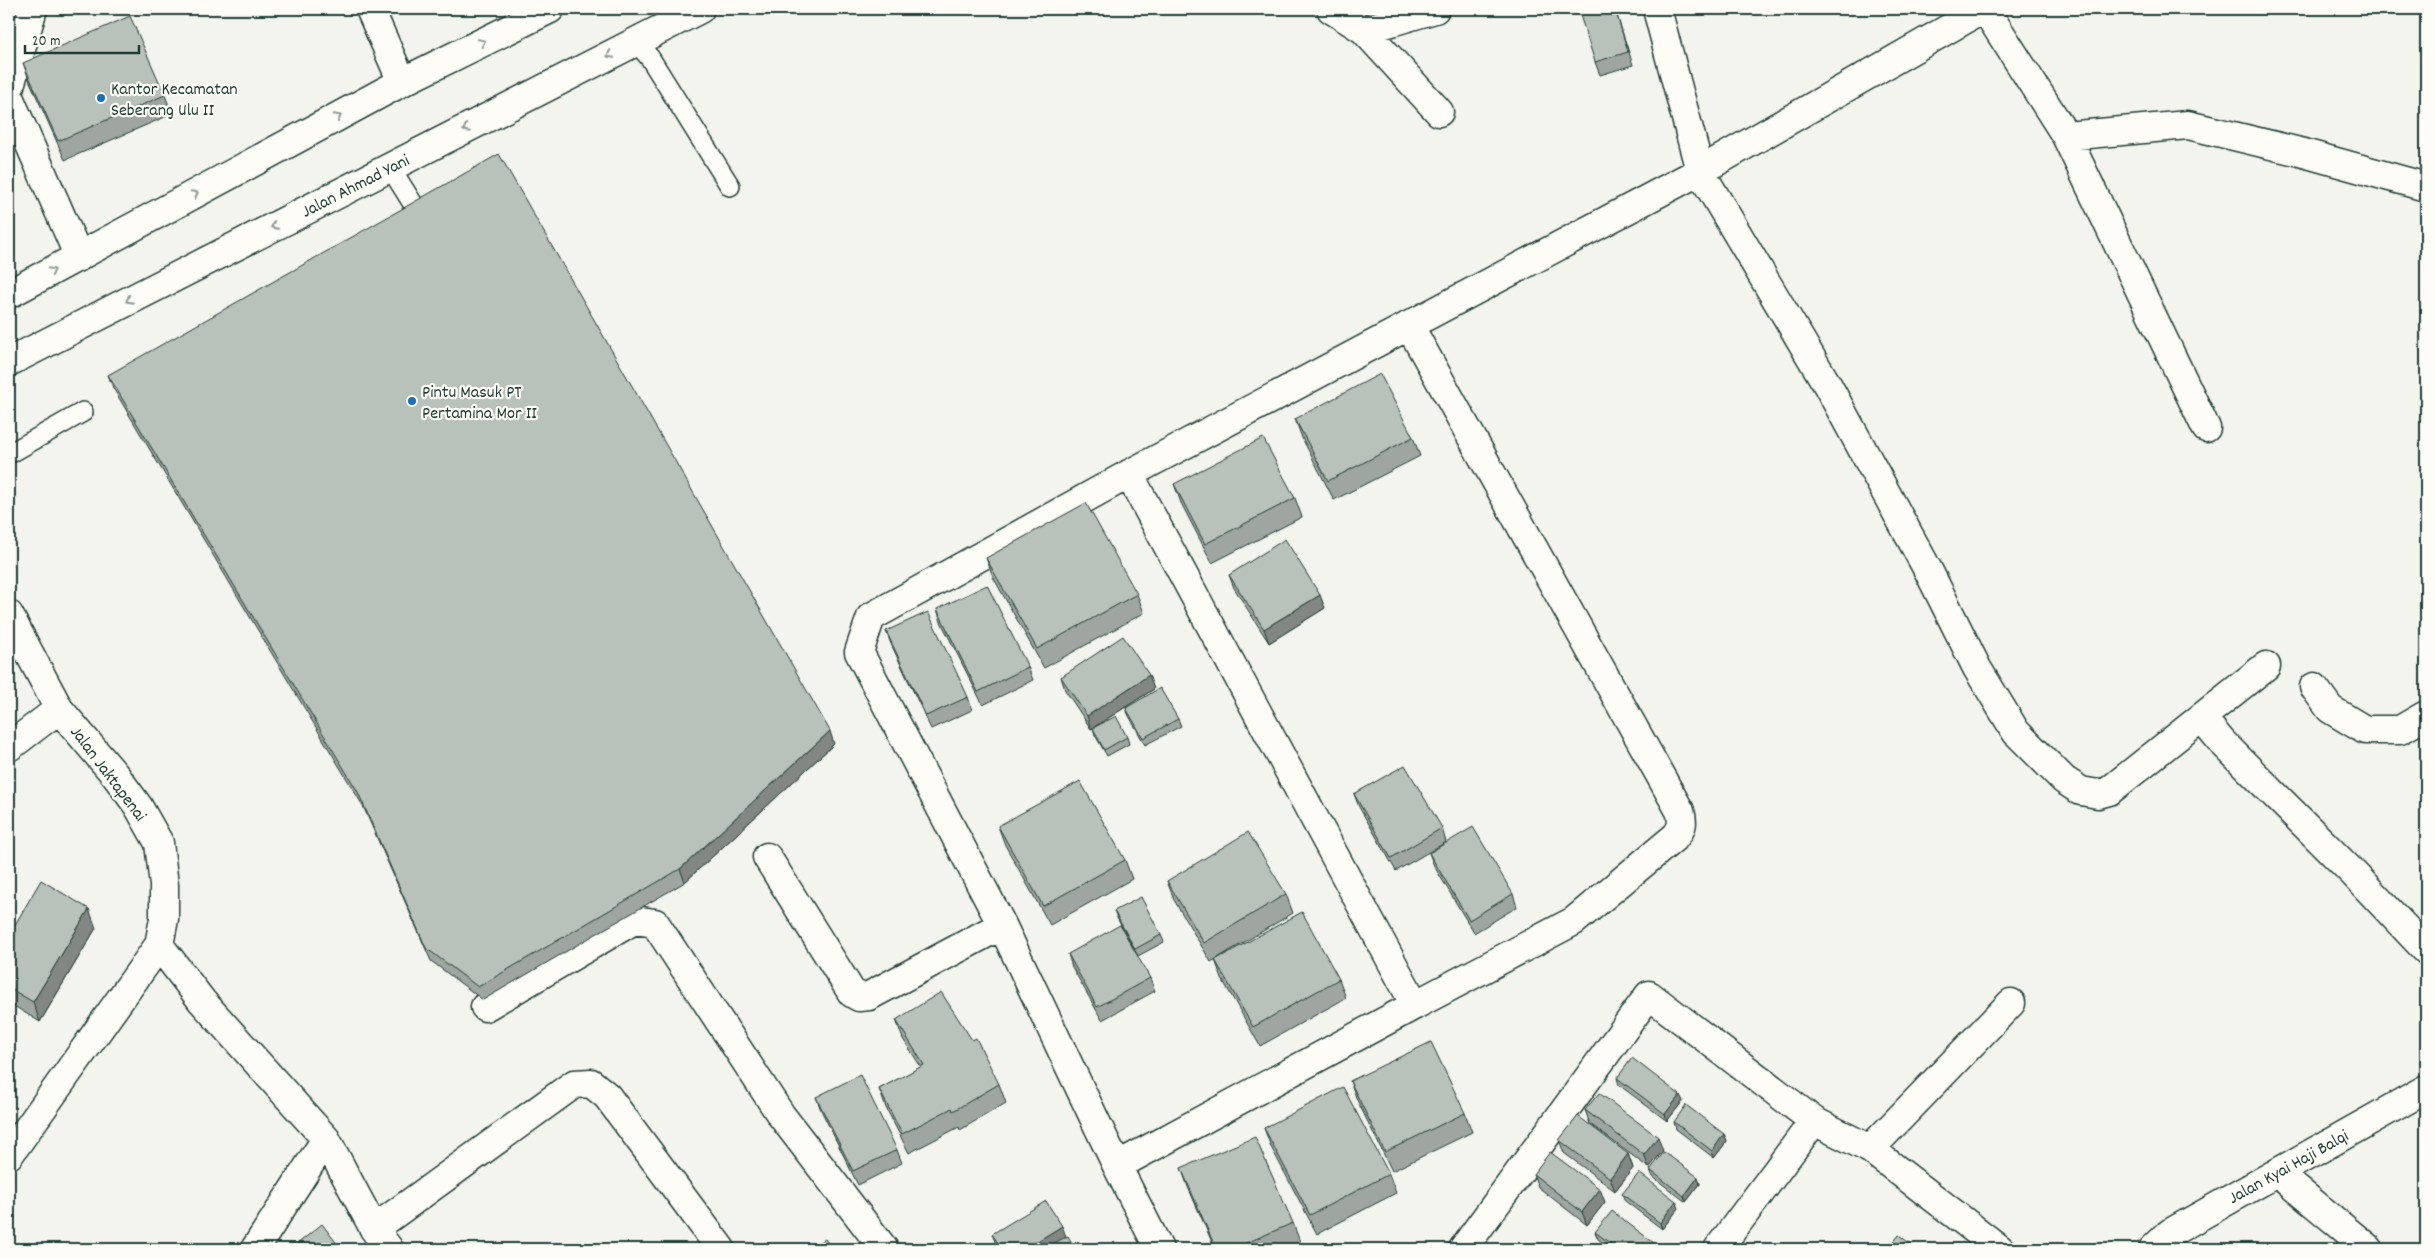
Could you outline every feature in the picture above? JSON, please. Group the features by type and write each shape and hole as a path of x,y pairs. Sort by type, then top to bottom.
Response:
{"main road":[{"path":"9,89 33,9"},
{"path":"370,9 402,82"},
{"path":"9,294 402,82 550,9"},
{"name":"Jalan Ahmad Yani","path":"9,362 700,9"},
{"path":"1331,9 1364,30 1440,112"},
{"path":"1364,30 1435,9"},
{"path":"1657,9 1700,171 1828,386 1929,572 1977,668 2016,732 2064,780 2081,790 2098,794 2109,790 2266,666"},
{"path":"1159,1249 1117,1166 1002,925 859,652 870,617 1129,474 1700,171 1984,9 2066,136 2206,428"},
{"path":"9,97 79,257"},
{"path":"2066,136 2188,125 2300,152 2426,187"},
{"path":"1117,1166 1574,921 1676,836 1682,821 1680,811 1409,325"},
{"path":"1129,474 1416,1005"},
{"name":"Jalan Jaktapenai","path":"9,615 59,709 138,806 159,843 164,885 164,919 159,945"},
{"path":"2314,687 2330,709 2365,730 2400,730 2426,715"},
{"path":"9,747 59,709"},
{"path":"2202,718 2241,762 2354,874 2426,950"},
{"path":"767,857 852,993 859,997 869,996 1002,925"},
{"path":"485,1007 634,920 655,923 781,1115 884,1249"},
{"path":"9,1155 159,945 202,1001 326,1139 381,1239 574,1084 592,1083 607,1096 720,1249"},
{"path":"1463,1249 1649,995 1814,1121 1870,1149 2000,1249"},
{"path":"1870,1149 2011,1003"},
{"name":"Jalan Kyai Haji Balqi","path":"2153,1249 2170,1233 2426,1089"},
{"path":"1718,1249 1814,1121"},
{"path":"255,1249 326,1139"},
{"path":"2277,1173 2369,1249"}],"lane":[{"path":"636,42 650,58 730,186"},
{"path":"390,167 436,240"},
{"path":"9,454 83,412"}],"building":[{"path":"1578,9 1615,9 1628,52 1595,62"},
{"name":"Kantor Kecamatan Seberang Ulu II","path":"130,16 165,95 58,141 23,63"},
{"path":"499,154 830,731 680,869 478,987 426,948 358,792 108,375"},
{"path":"1380,374 1413,437 1328,481 1295,419"},
{"path":"1263,438 1295,498 1205,544 1174,484"},
{"path":"1086,503 1137,594 1037,649 986,558"},
{"path":"1285,539 1320,595 1264,629 1229,575"},
{"path":"987,585 1028,667 978,692 937,609"},
{"path":"928,612 968,697 926,716 886,631"},
{"path":"1123,636 1149,675 1087,716 1061,677"},
{"path":"1160,688 1178,719 1143,738 1126,708"},
{"path":"1116,716 1127,737 1104,750 1093,728"},
{"path":"1405,765 1442,828 1391,858 1354,794"},
{"path":"1080,781 1125,860 1043,906 998,826"},
{"path":"1473,827 1513,894 1469,920 1429,853"},
{"path":"1248,832 1286,894 1204,943 1167,881"},
{"path":"41,880 89,909 33,1002 9,988 9,935"},
{"path":"1141,897 1161,935 1135,949 1114,911"},
{"path":"1302,912 1339,979 1253,1027 1215,960"},
{"path":"1120,925 1150,978 1097,1007 1068,954"},
{"path":"941,992 972,1040 976,1038 999,1084 953,1111 952,1108 902,1134 879,1089 924,1065 896,1020"},
{"path":"1431,1042 1465,1113 1385,1152 1350,1081"},
{"path":"1632,1058 1680,1095 1665,1114 1617,1078"},
{"path":"860,1075 897,1150 853,1171 816,1097"},
{"path":"1343,1087 1389,1174 1310,1215 1264,1128"},
{"path":"1599,1093 1658,1137 1644,1155 1585,1110"},
{"path":"1686,1105 1724,1134 1712,1151 1674,1122"},
{"path":"1578,1116 1628,1154 1610,1178 1559,1140"},
{"path":"1255,1137 1293,1223 1232,1249 1216,1249 1181,1168"},
{"path":"1550,1152 1600,1189 1582,1212 1533,1174"},
{"path":"1664,1152 1698,1177 1684,1196 1650,1170"},
{"path":"1639,1173 1676,1201 1660,1223 1622,1194"},
{"path":"1046,1201 1062,1226 1025,1249 1002,1249 992,1234"},
{"path":"1612,1211 1654,1243 1649,1249 1618,1249 1595,1232"},
{"path":"322,1224 341,1249 291,1249"},
{"path":"1899,1235 1917,1249 1888,1249"},
{"path":"1068,1236 1075,1249 1042,1249"},
{"path":"825,1239 833,1249 811,1249"}],"place":[{"name":"Kantor Kecamatan Seberang Ulu II","path":"101,98"},
{"name":"Pintu Masuk PT Pertamina Mor II","path":"412,401"}]}
